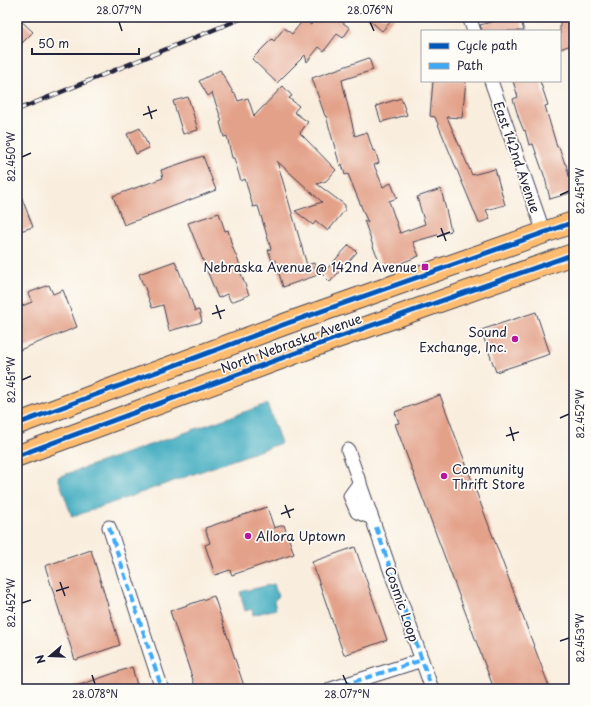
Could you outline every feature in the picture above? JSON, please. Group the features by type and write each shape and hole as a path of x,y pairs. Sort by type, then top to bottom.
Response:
{"main road":[{"name":"North Nebraska Avenue","path":"17,424 288,323 574,222"},
{"path":"544,233 549,241 560,249 574,253"},
{"name":"North Nebraska Avenue","path":"17,456 336,338 574,253"}],"street":[{"path":"469,17 474,30"},
{"name":"East 142nd Avenue","path":"491,82 544,233"},
{"name":"Cosmic Loop","path":"348,450 360,482 350,496 357,512 372,518 432,689"},
{"path":"109,527 162,689"},
{"path":"331,689 422,660"}],"water":[{"path":"267,404 281,443 72,517 58,477"},
{"path":"274,584 278,597 274,601 276,609 253,615 252,609 245,611 240,592"}],"building":[{"path":"17,17 33,32 17,48"},
{"path":"317,17 335,17 350,28 343,38 337,34 324,51 319,47 307,62 305,55 277,83 252,59 272,39 274,41 284,28 292,34 304,19 311,25"},
{"path":"366,17 395,17 382,31"},
{"path":"509,17 520,17 524,30 482,30 480,25"},
{"path":"560,17 574,17 574,44 561,49"},
{"path":"369,58 373,70 342,80 355,136 367,132 373,151 375,150 379,163 374,165 383,187 391,183 397,198 389,201 400,233 425,224 417,197 441,189 451,231 413,242 419,256 384,270 374,249 364,220 368,223 348,174 345,175 342,164 340,166 326,116 312,78"},
{"path":"220,70 234,94 235,93 238,101 248,98 254,116 283,86 292,96 289,98 299,106 294,112 308,122 300,133 336,170 326,181 317,184 345,205 345,210 328,231 316,221 313,225 295,211 322,202 277,161 307,265 314,263 318,275 283,287 275,260 272,261 268,250 271,249 258,206 253,207 245,179 241,181 234,158 232,158 227,136 224,137 220,122 222,121 212,93 208,96 199,81"},
{"path":"433,82 466,82 462,118 447,117 472,175 495,169 505,205 486,210 490,219 479,223 435,117 430,116"},
{"path":"513,82 540,82 548,105 545,106 557,147 559,147 566,164 573,192 550,199 545,178 533,144 529,145 525,130 524,131 519,119 513,99 518,97"},
{"path":"188,97 198,130 183,134 173,101"},
{"path":"401,98 407,115 381,122 376,106"},
{"path":"140,128 149,148 136,154 127,134"},
{"path":"203,156 216,190 124,225 113,196 163,178 161,170"},
{"path":"17,188 33,227 17,232"},
{"path":"219,213 225,231 228,230 249,295 231,302 227,294 218,298 188,223"},
{"path":"349,245 357,252 330,282 322,274"},
{"path":"175,261 195,311 199,310 202,322 169,331 163,305 152,308 139,274"},
{"path":"49,285 53,294 63,290 77,327 17,351 17,308 32,302 28,293"},
{"path":"536,312 550,354 496,372 481,330"},
{"path":"440,395 550,689 494,689 395,424 399,423 395,412"},
{"name":"Allora Uptown","path":"267,507 274,528 284,525 294,554 232,575 230,570 215,575 205,545 210,543 205,528"},
{"path":"355,547 387,640 344,655 312,562"},
{"path":"91,550 120,645 75,660 45,566"},
{"path":"214,596 245,689 196,689 170,611"},
{"path":"132,667 138,689 74,689 74,687"}],"railway":[{"path":"17,110 245,17"}],"marked path":[{"path":"109,527 162,689"},
{"path":"376,527 432,689"},
{"path":"331,689 422,660"}],"cycle path":[{"path":"17,424 288,323 574,222"},
{"path":"17,456 336,338 574,254"}],"place":[{"name":"Nebraska Avenue @ 142nd Avenue","path":"425,267"},
{"name":"Sound Exchange, Inc.","path":"515,339"},
{"name":"Community Thrift Store","path":"444,476"},
{"name":"Allora Uptown","path":"248,536"}]}
